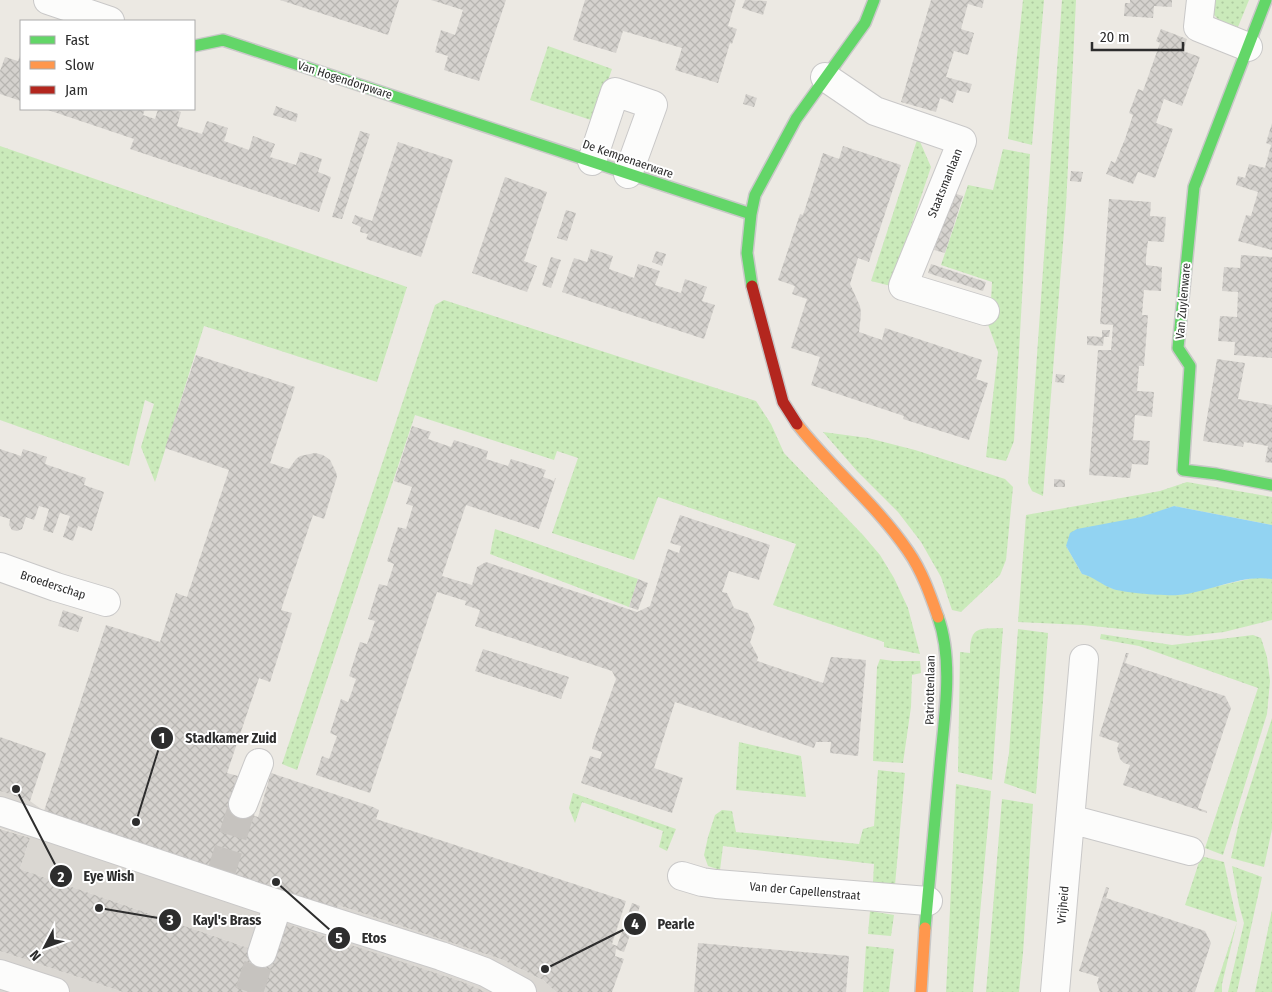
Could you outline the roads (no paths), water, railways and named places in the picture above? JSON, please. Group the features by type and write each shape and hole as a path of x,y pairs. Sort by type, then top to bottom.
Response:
{"street":[{"path":"48,0 107,20"},
{"path":"751,214 755,195 764,176 796,119 865,23 874,0"},
{"path":"1201,0 1198,27 1248,47"},
{"name":"Van Zuylenware","path":"1266,0 1194,186 1178,348 1190,366 1183,470 1216,474 1272,485"},
{"name":"Van Hogendorpware","path":"195,46 223,40 496,130"},
{"name":"Staatsmanlaan","path":"826,77 876,111 962,141 904,286 985,311"},
{"path":"592,161 615,92 653,105 628,174"},
{"name":"De Kempenaerware","path":"496,130 751,214"},
{"name":"Patriottenlaan","path":"751,214 747,253 751,282 783,402 805,434 897,535 915,561 926,582 943,632 946,682 922,992"},
{"name":"Broederschap","path":"0,567 106,602"},
{"name":"Vrijheid","path":"1055,992 1084,659"},
{"path":"243,804 259,763"},
{"path":"0,810 35,813 219,879 278,930 441,956 485,972 522,992"},
{"path":"1070,819 1190,850"},
{"name":"Van der Capellenstraat","path":"682,876 722,885 928,901"},
{"path":"0,974 55,992"}],"water":[{"path":"1174,506 1272,525 1272,579 1248,579 1178,595 1127,592 1113,589 1082,574 1066,546 1070,533 1077,529 1141,517"}],"tunnel":[{"path":"220,876 243,804"},
{"path":"249,992 262,953"}],"place":[{"name":"Eye Wish","path":"16,789"},
{"name":"Stadkamer Zuid","path":"136,822"},
{"name":"Etos","path":"276,882"},
{"name":"Kayl's Brass","path":"99,908"},
{"name":"Pearle","path":"545,969"}]}
